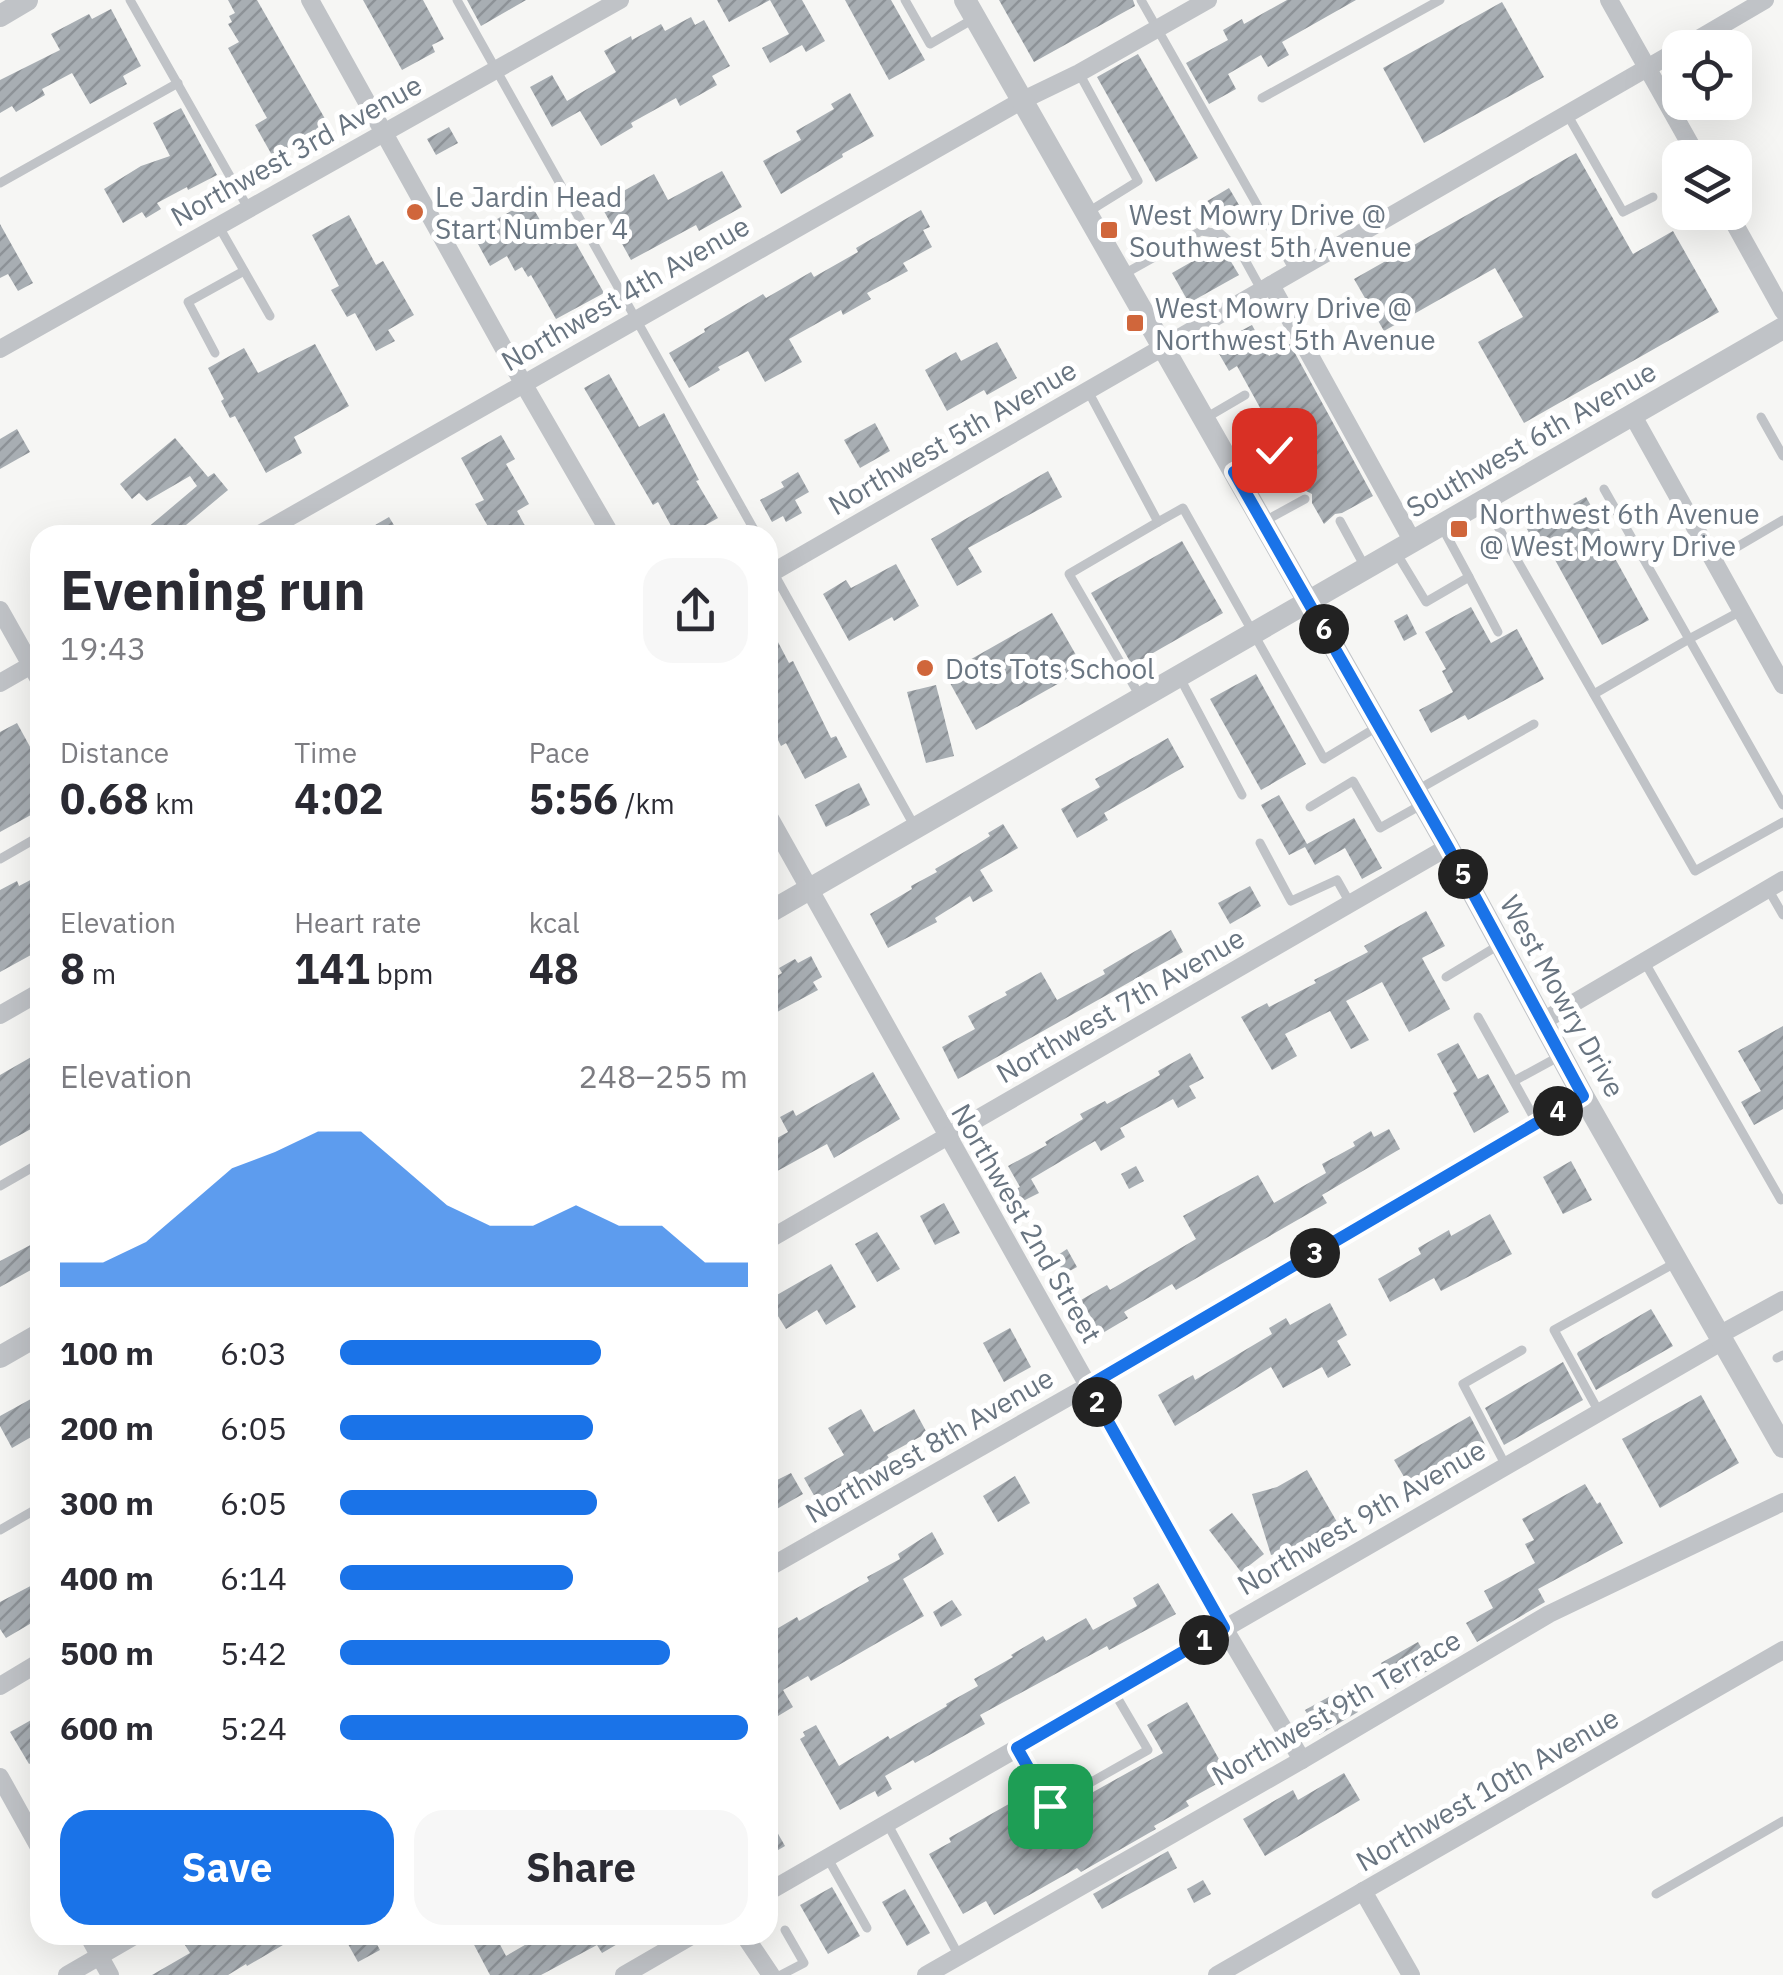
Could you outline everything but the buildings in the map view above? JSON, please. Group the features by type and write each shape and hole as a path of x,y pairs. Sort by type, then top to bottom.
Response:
{"street":[{"path":"0,16 28,0"},
{"path":"310,0 605,525"},
{"name":"Northwest 3rd Avenue","path":"0,349 620,0"},
{"name":"Northwest 4th Avenue","path":"275,525 1021,101 1208,0"},
{"path":"1609,0 1688,140"},
{"name":"Northwest 5th Avenue","path":"1712,30 1765,0"},
{"name":"West Mowry Drive","path":"970,9 1420,797 1583,1096 1783,1447"},
{"name":"Northwest 5th Avenue","path":"778,563 1164,348 1662,59"},
{"path":"1738,230 1783,311"},
{"path":"1267,288 1404,547"},
{"name":"Southwest 6th Avenue","path":"778,907 1783,328"},
{"path":"1633,416 1783,686"},
{"path":"0,610 30,658"},
{"path":"0,683 30,672"},
{"name":"Northwest 2nd Street","path":"778,834 1302,1760"},
{"name":"Northwest 7th Avenue","path":"778,1234 1448,847"},
{"path":"1543,1020 1776,884"},
{"path":"0,1015 30,998"},
{"name":"Northwest 8th Avenue","path":"778,1562 1583,1096"},
{"name":"Northwest 9th Avenue","path":"778,1886 1599,1412 1783,1300"},
{"path":"0,1358 30,1340"},
{"name":"Northwest 9th Terrace","path":"926,1975 1548,1614 1783,1502"},
{"name":"Northwest 10th Avenue","path":"1217,1975 1783,1650"},
{"path":"0,1686 30,1668"},
{"path":"0,1777 30,1831"},
{"path":"1363,1891 1411,1975"},
{"path":"94,1945 110,1975"},
{"path":"68,1975 119,1945"},
{"path":"624,1975 676,1945"},
{"path":"752,1945 771,1975"}],"lane":[{"path":"130,0 248,208"},
{"path":"457,0 751,525"},
{"path":"905,0 930,44 970,9"},
{"path":"1141,0 1294,272"},
{"path":"1262,98 1440,0"},
{"path":"1079,73 1138,182 1086,213"},
{"path":"0,183 178,84"},
{"path":"1567,114 1623,212 1654,196"},
{"path":"218,225 270,316"},
{"path":"1122,275 1201,231 1222,234 1267,288"},
{"path":"215,353 188,302 244,272"},
{"path":"1088,391 1158,522"},
{"path":"1204,419 1245,395"},
{"path":"1760,417 1783,456"},
{"path":"1234,472 1274,450"},
{"path":"1604,488 1783,806"},
{"path":"1263,522 1305,500"},
{"path":"1484,501 1695,871 1783,822"},
{"path":"1141,698 1069,574 1183,508 1324,759 1379,726"},
{"path":"1714,560 1783,520"},
{"path":"1340,521 1366,569"},
{"path":"1441,526 1498,632"},
{"path":"1404,547 1426,602 1469,577"},
{"path":"778,580 916,828"},
{"path":"1594,694 1741,611"},
{"path":"1179,676 1242,795"},
{"path":"1310,806 1353,781 1380,828 1420,797 1534,724"},
{"path":"0,859 30,842"},
{"path":"1260,843 1291,901 1337,880 1350,902"},
{"path":"1776,884 1783,915"},
{"path":"1446,976 1501,944"},
{"path":"1644,961 1782,1201"},
{"path":"1478,1017 1537,1123"},
{"path":"1514,1081 1562,1056"},
{"path":"0,1186 30,1169"},
{"path":"1599,1412 1554,1330 1678,1262"},
{"path":"1506,1466 1464,1384 1522,1350"},
{"path":"0,1530 30,1513"},
{"path":"1017,1748 1050,1806 1148,1750 1114,1692"},
{"path":"888,1822 959,1956"},
{"path":"1656,1894 1783,1822"},
{"path":"828,1858 867,1928"},
{"path":"781,1975 804,1962 785,1930"}],"place":[{"name":"Le Jardin Head Start Number 4","path":"415,212"},
{"name":"West Mowry Drive @ Southwest 5th Avenue","path":"1109,230"},
{"name":"West Mowry Drive @ Northwest 5th Avenue","path":"1135,323"},
{"name":"Northwest 6th Avenue @ West Mowry Drive","path":"1459,529"},
{"name":"Dots Tots School","path":"925,668"}],"route":[{"path":"1050,1806 1017,1748 1224,1628 1088,1386 1583,1096 1448,847 1234,472 1274,450"}]}
